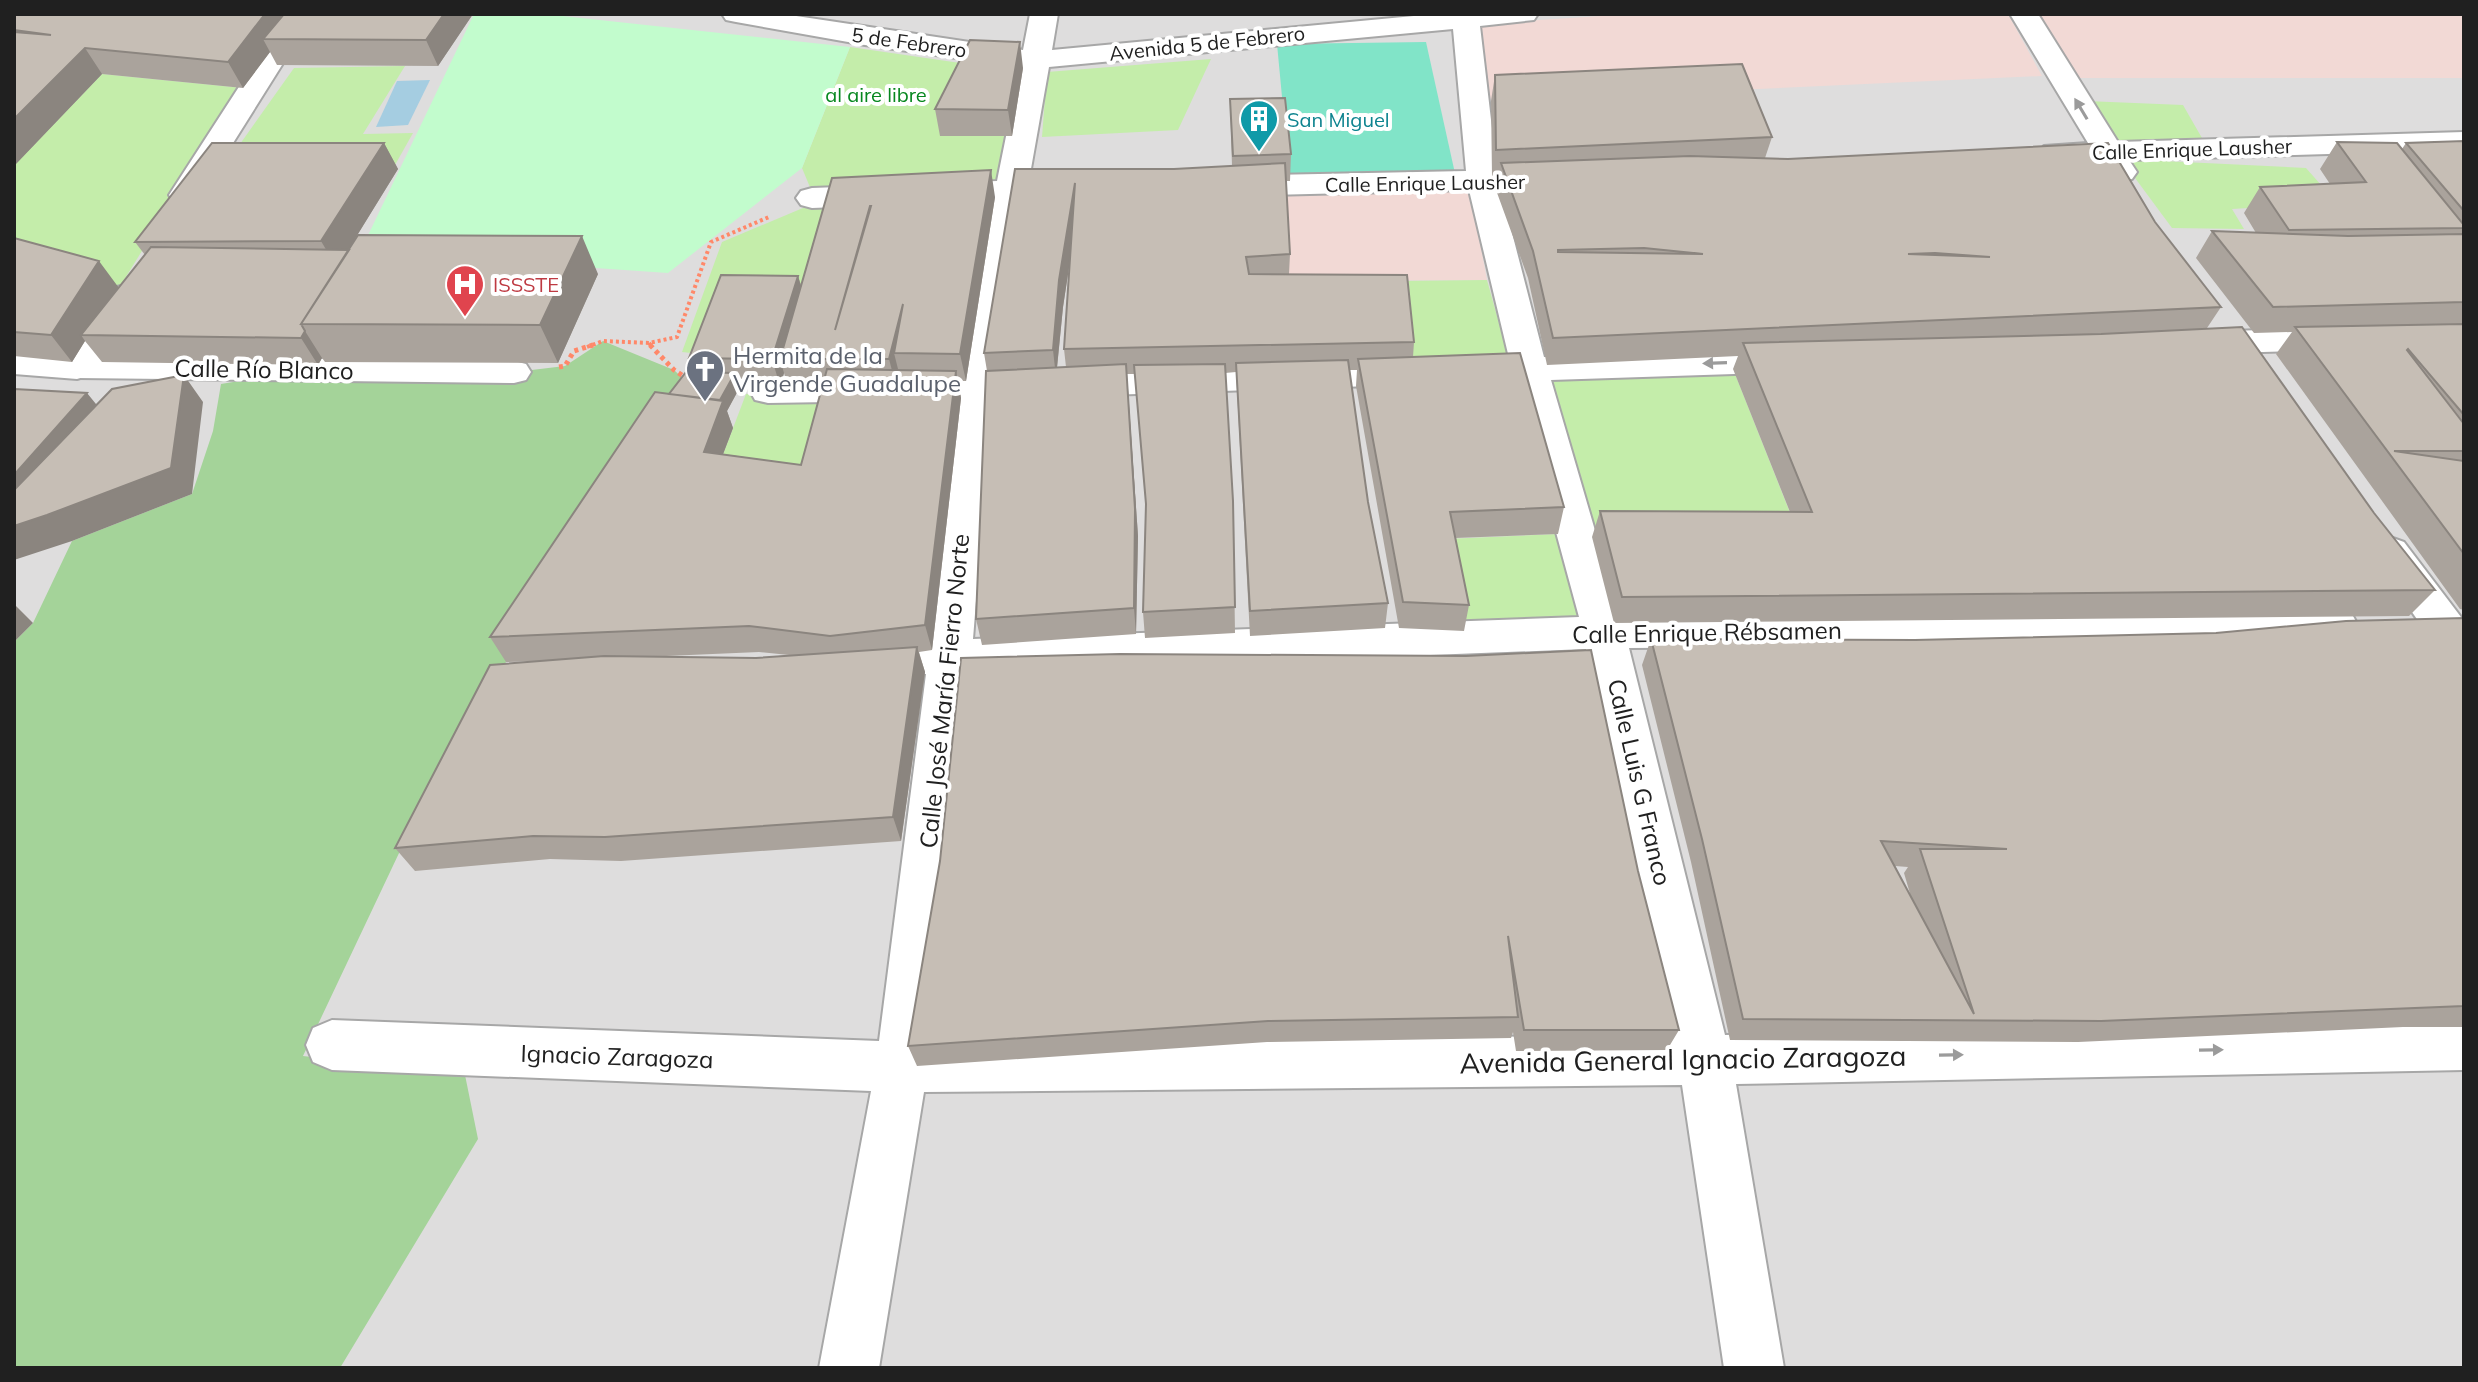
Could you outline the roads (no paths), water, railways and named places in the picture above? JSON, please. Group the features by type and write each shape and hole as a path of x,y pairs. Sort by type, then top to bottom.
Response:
{"street":[{"path":"168,223 300,14"},
{"name":"5 de Febrero","path":"736,14 865,37 1035,60"},
{"name":"Calle José María Fierro Norte","path":"849,1368 902,1067 950,657 975,388 1009,189 1044,14"},
{"name":"Avenida 5 de Febrero","path":"1035,60 1465,16 1524,14"},
{"path":"2024,14 2106,151 2141,202"},
{"name":"Calle Luis G Franco","path":"1465,16 1483,183 1530,371 1604,632 1705,1060 1754,1368"},
{"name":"Calle Enrique Lausher","path":"2028,155 2464,141"},
{"name":"Calle Enrique Lausher","path":"1199,186 1483,183 1592,177"},
{"path":"812,198 1104,188"},
{"path":"77,367 134,275"},
{"path":"2210,303 2263,379"},
{"path":"2158,345 2464,335"},
{"path":"768,391 975,388 1530,371 1828,358"},
{"name":"Calle Río Blanco","path":"14,362 77,367 514,372"},
{"path":"2372,528 2457,636"},
{"name":"Calle Enrique Rébsamen","path":"824,662 1604,632 2389,627 2457,636"},
{"name":"Ignacio Zaragoza","path":"332,1045 902,1067"},
{"name":"Avenida General Ignacio Zaragoza","path":"902,1067 1705,1060 2464,1045"}],"water":[{"path":"430,80 408,125 376,127 397,81"}],"place":[{"name":"San Miguel","path":"1259,153"},
{"name":"ISSSTE","path":"465,318"},
{"name":"Hermita de la Virgende Guadalupe","path":"705,403"}],"park label":[{"name":"al aire libre","path":"876,94"}]}
